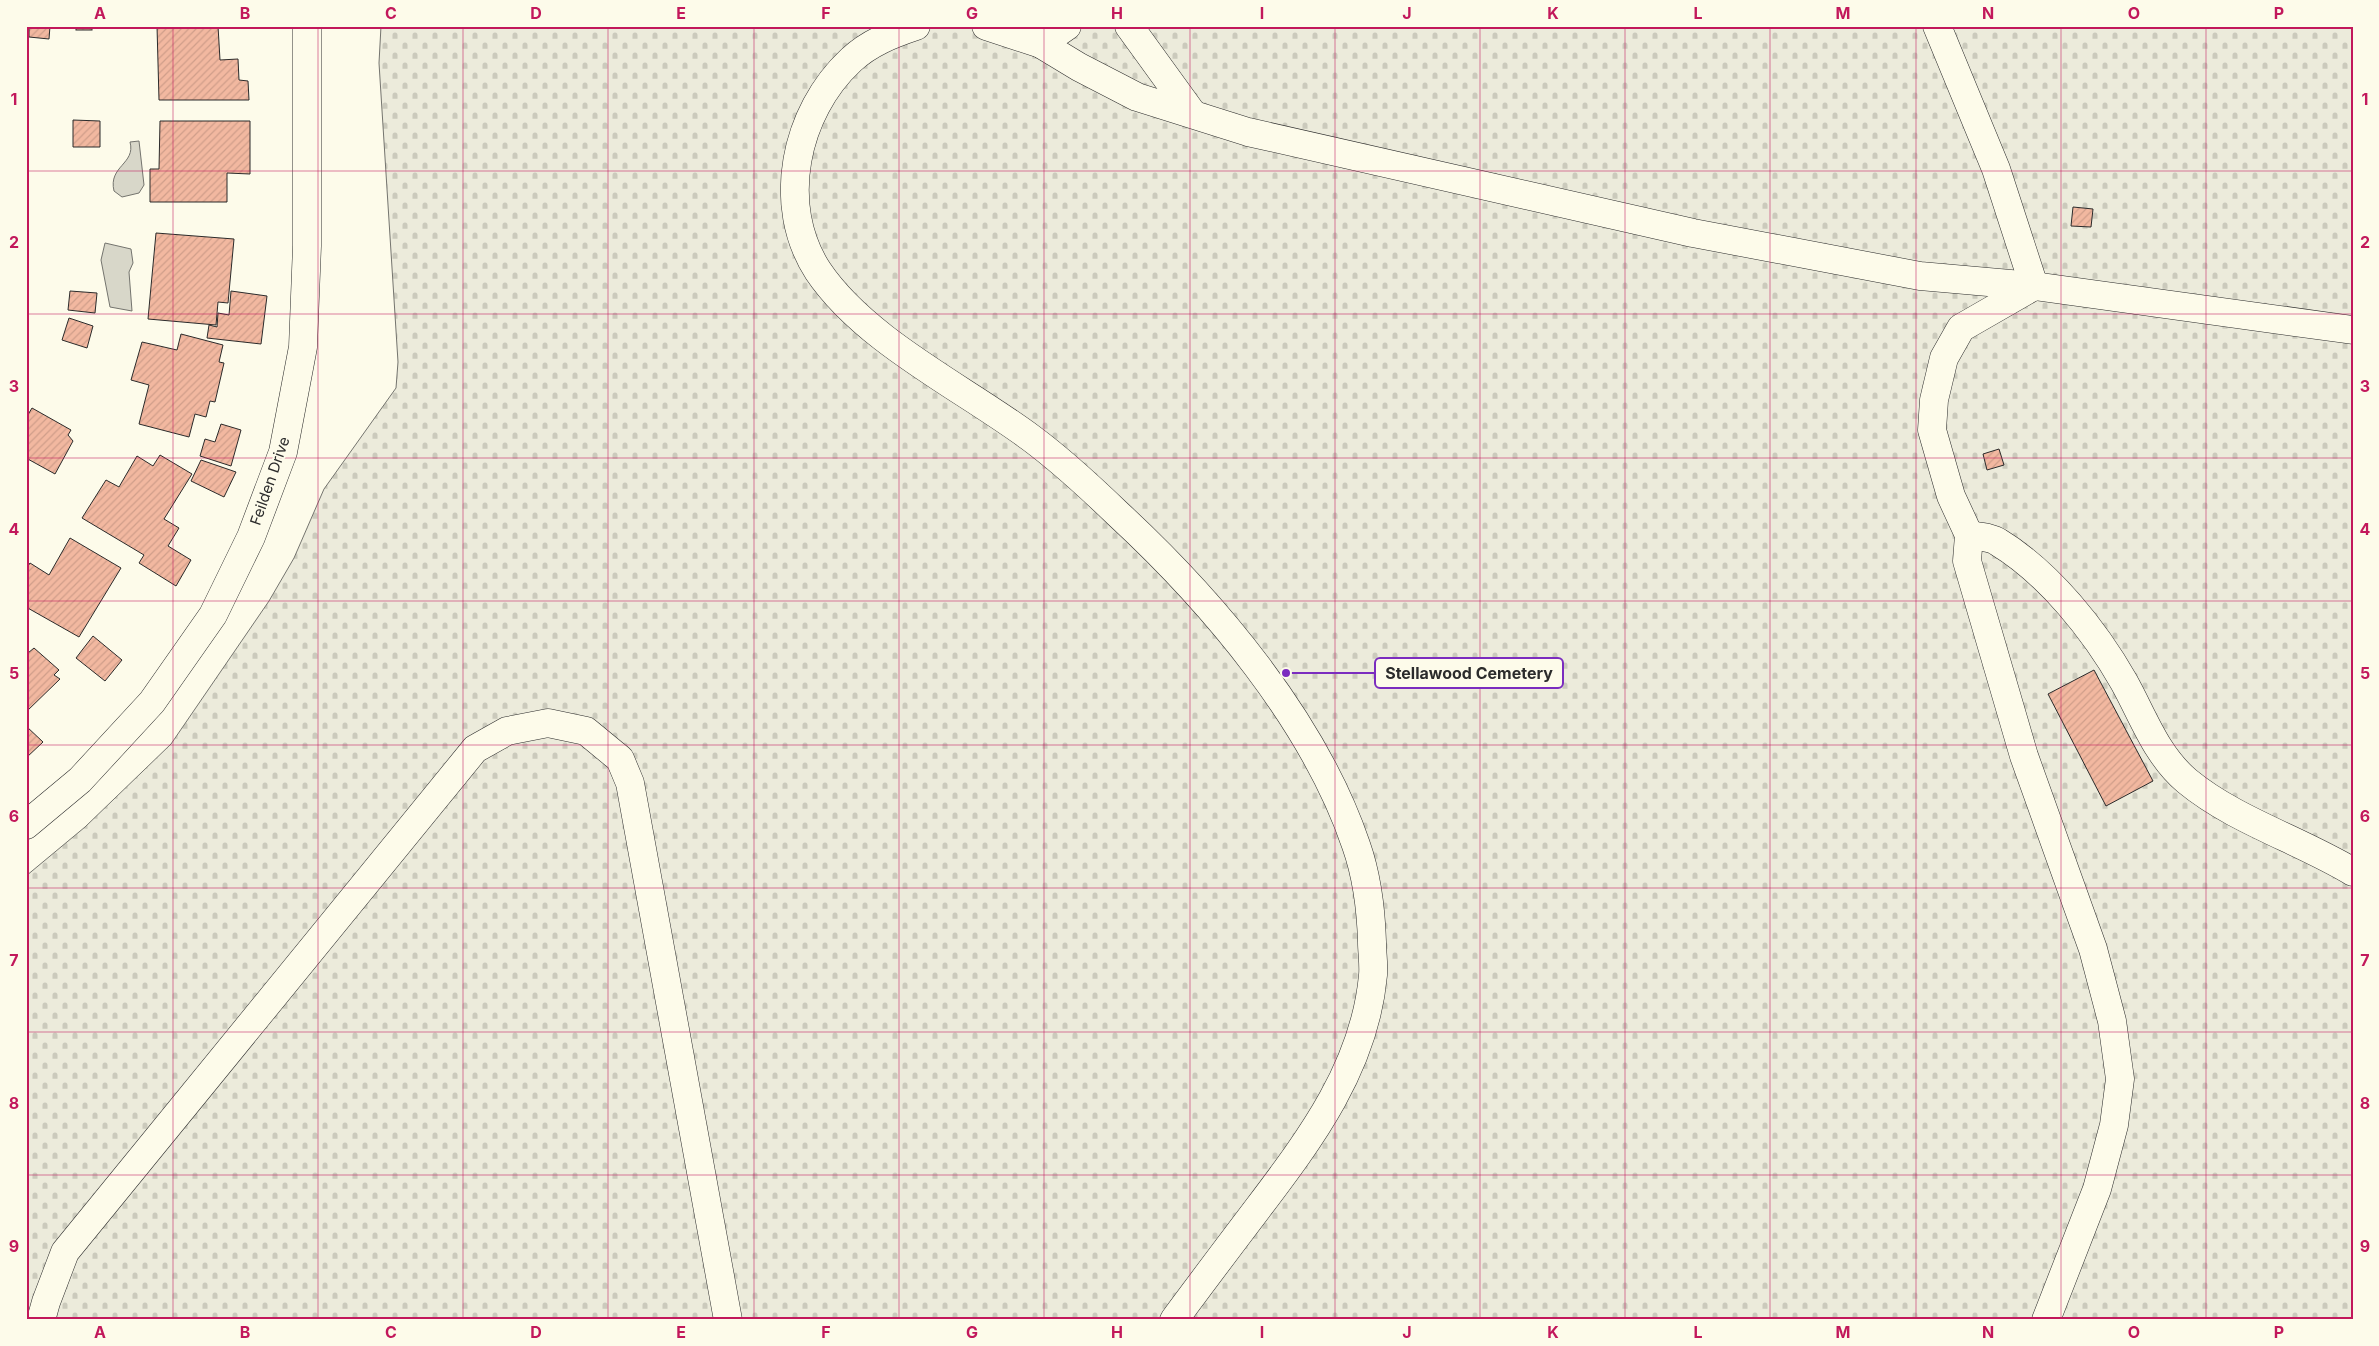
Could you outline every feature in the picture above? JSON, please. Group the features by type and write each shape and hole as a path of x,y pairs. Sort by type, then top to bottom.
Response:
{"street":[{"name":"Feilden Drive","path":"26,825 80,780 152,702 213,615 250,537 283,452 303,347 307,237 307,26"},
{"path":"916,26 877,41 870,46 851,61 821,96 808,124 795,167 796,212 804,244 818,270 841,299 868,324 936,374 1030,438 1084,482 1160,553 1228,628 1298,726 1328,779 1356,846 1371,907 1373,974 1363,1028 1351,1064 1329,1109 1300,1153 1174,1320"},
{"path":"986,26 1041,44 1079,67 1137,97 1257,134 1693,233 1920,276 2034,286 2353,330"},
{"path":"1041,44 1066,26"},
{"path":"1129,26 1192,113"},
{"path":"1937,26 1996,169 2034,286"},
{"path":"2034,286 1961,328 1944,358 1934,400 1932,430 1951,496 1969,535 1967,561 1969,570 2024,756 2093,949 2112,1021 2120,1079 2114,1125 2097,1189 2046,1320"},
{"path":"1969,535 1997,541 2034,569 2074,611 2095,637 2124,682 2157,746 2186,780 2220,804 2353,872"},
{"path":"41,1320 65,1252 475,749 507,731 548,723 586,732 620,759 630,783 728,1320"}],"green space":[{"path":"381,26 2353,26 2353,1320 26,1320 26,876 85,827 171,744 269,601 294,558 324,489 396,388 398,362 379,63"}],"shaded area":[{"path":"139,141 144,185 139,193 122,197 114,191 113,183 115,176 129,155 131,149 130,142"},
{"path":"105,243 131,249 133,263 129,272 132,311 110,307 101,260"}],"building":[{"path":"29,26 50,26 49,39 29,37"},
{"path":"76,26 92,26 92,30 76,30"},
{"path":"157,26 218,26 220,60 238,59 239,80 248,81 249,100 159,100"},
{"path":"73,120 100,121 100,147 73,147"},
{"path":"160,121 250,121 250,174 227,173 227,202 150,202 150,169 159,169"},
{"path":"2073,207 2093,209 2091,227 2071,226"},
{"path":"156,233 234,239 228,303 218,302 216,325 148,319"},
{"path":"70,291 97,293 95,313 68,310"},
{"path":"231,291 267,296 261,344 207,338 209,325 217,327 218,313 229,315"},
{"path":"69,318 93,326 87,348 62,340"},
{"path":"181,334 223,345 219,362 224,363 215,402 210,401 206,417 195,414 189,437 139,424 149,385 131,380 142,342 177,350"},
{"path":"32,408 71,430 68,435 73,441 55,474 26,458 26,418"},
{"path":"221,424 241,430 231,466 200,456 205,439 215,442"},
{"path":"1999,449 2004,465 1987,470 1983,454"},
{"path":"160,455 192,474 164,519 179,528 168,546 191,560 176,586 139,563 144,555 82,518 106,480 119,487 137,456 153,466"},
{"path":"201,460 236,472 224,497 191,481"},
{"path":"70,538 121,568 79,637 26,607 26,569 30,563 49,575"},
{"path":"93,636 122,660 105,681 76,658"},
{"path":"34,648 59,670 54,675 60,679 26,712 26,651 28,653"},
{"path":"2094,670 2153,781 2106,806 2048,694"},
{"path":"26,726 43,742 26,758"}],"place":[{"name":"Stellawood Cemetery","path":"1286,673"}]}
